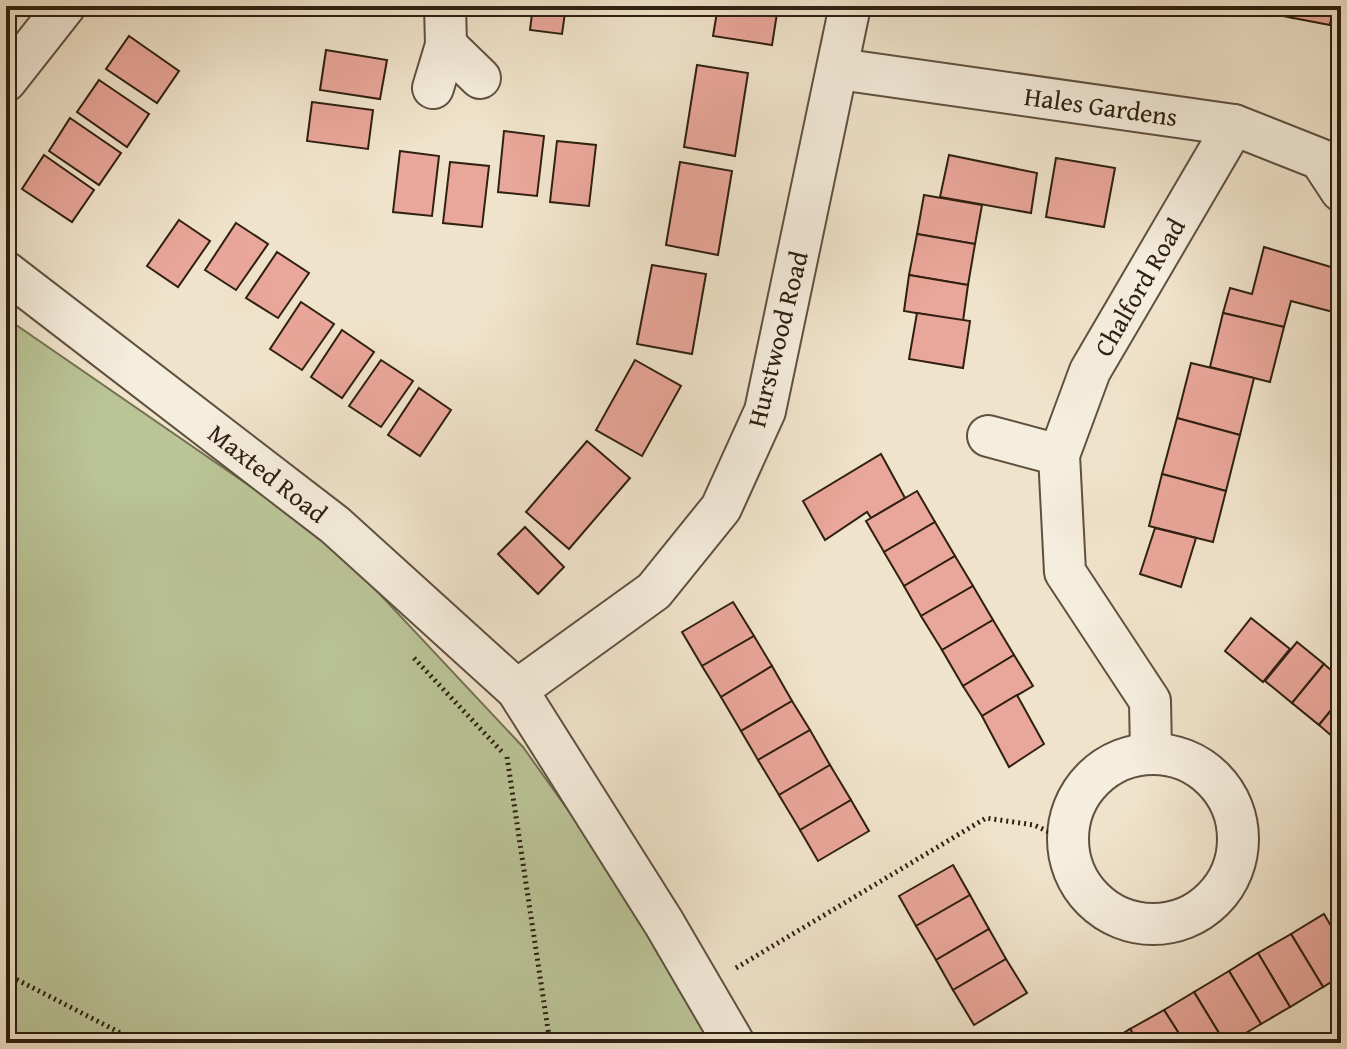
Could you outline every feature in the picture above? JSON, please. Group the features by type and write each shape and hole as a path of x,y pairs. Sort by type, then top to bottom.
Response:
{"street":[{"path":"6,81 65,6"},
{"name":"Hurstwood Road","path":"517,690 654,591 721,508 765,411 850,6"},
{"path":"446,25 480,78"},
{"path":"433,88 446,25"},
{"name":"Hales Gardens","path":"839,69 1234,125 1320,159 1341,191"},
{"name":"Chalford Road","path":"1151,752 1150,701 1065,572 1059,455 1090,371 1234,125"},
{"name":"Maxted Road","path":"6,272 335,525 517,690"},
{"path":"988,436 1059,455"},
{"path":"517,690 656,910 734,1043"},
{"path":"1151,752 1174,755 1211,775 1236,814 1240,842 1235,868 1215,898 1181,921 1142,925 1094,903 1072,870 1066,840 1073,804 1094,775 1151,752"}],"path":[{"path":"410,654 516,769"},
{"path":"507,757 550,1043"},
{"path":"702,988 986,818 1034,825 1066,840"},
{"path":"6,974 140,1043"}],"green space":[{"path":"6,318 331,542 523,747 655,932 717,1043 6,1043"}],"building":[{"path":"192,6 232,6 231,14 192,9"},
{"path":"533,6 566,6 562,34 530,30"},
{"path":"718,6 778,7 772,45 713,36"},
{"path":"1236,6 1261,6 1260,11"},
{"path":"1261,6 1296,6 1293,18 1260,11"},
{"path":"1296,6 1334,6 1330,25 1293,18"},
{"path":"1334,6 1341,6 1341,27 1330,25"},
{"path":"129,36 179,71 157,103 106,69"},
{"path":"326,50 387,60 380,99 320,90"},
{"path":"697,65 748,73 735,156 684,147"},
{"path":"99,80 149,114 127,147 77,112"},
{"path":"312,102 373,110 368,149 307,141"},
{"path":"70,118 121,153 99,185 49,151"},
{"path":"504,131 544,136 537,196 498,192"},
{"path":"557,141 596,145 589,206 550,202"},
{"path":"400,151 439,156 432,216 393,212"},
{"path":"44,155 94,190 72,222 22,189"},
{"path":"949,155 1037,173 1031,213 940,197"},
{"path":"1056,158 1115,168 1104,227 1046,217"},
{"path":"450,162 489,166 482,227 443,223"},
{"path":"680,162 732,171 718,255 666,245"},
{"path":"924,195 982,205 975,244 917,234"},
{"path":"179,220 210,241 178,287 147,266"},
{"path":"236,223 268,244 236,290 205,270"},
{"path":"917,234 975,244 968,285 909,275"},
{"path":"1264,247 1341,270 1341,298 1337,313 1291,301 1284,327 1223,313 1230,288 1252,294"},
{"path":"277,252 309,273 278,318 246,298"},
{"path":"652,265 706,274 692,354 637,344"},
{"path":"909,275 968,285 963,321 904,311"},
{"path":"301,302 334,324 302,370 270,349"},
{"path":"917,313 970,321 963,368 909,359"},
{"path":"1223,313 1284,327 1270,382 1210,367"},
{"path":"342,330 374,352 342,398 311,377"},
{"path":"381,360 413,381 381,427 349,406"},
{"path":"635,360 681,386 642,456 596,430"},
{"path":"1191,363 1254,378 1240,435 1177,418"},
{"path":"419,388 451,410 420,456 388,435"},
{"path":"1177,418 1240,435 1226,491 1162,474"},
{"path":"587,441 630,478 569,549 526,512"},
{"path":"881,454 905,498 871,518 867,512 825,540 803,501"},
{"path":"1162,474 1226,491 1213,542 1149,526"},
{"path":"917,491 935,522 884,552 866,521"},
{"path":"935,522 955,556 904,586 884,552"},
{"path":"525,527 564,567 538,594 498,554"},
{"path":"1155,528 1196,538 1181,587 1140,574"},
{"path":"955,556 973,586 921,616 904,586"},
{"path":"973,586 993,620 942,650 921,616"},
{"path":"733,602 754,636 702,666 682,632"},
{"path":"1251,618 1290,649 1263,682 1225,651"},
{"path":"993,620 1014,655 963,686 942,650"},
{"path":"754,636 772,666 721,697 702,666"},
{"path":"1297,642 1324,664 1292,703 1265,681"},
{"path":"1014,655 1033,686 982,716 963,686"},
{"path":"1324,664 1341,679 1341,698 1319,725 1292,703"},
{"path":"772,666 792,701 741,731 721,697"},
{"path":"1017,695 1044,744 1009,767 982,716"},
{"path":"1341,698 1341,744 1319,725"},
{"path":"792,701 810,730 758,760 741,731"},
{"path":"810,730 830,765 779,795 758,760"},
{"path":"830,765 851,800 800,830 779,795"},
{"path":"851,800 869,831 818,861 800,830"},
{"path":"953,865 970,895 916,926 899,896"},
{"path":"970,895 989,929 936,960 916,926"},
{"path":"1324,914 1341,943 1341,976 1323,987 1291,934"},
{"path":"989,929 1006,959 953,990 936,960"},
{"path":"1291,934 1323,987 1290,1007 1258,953"},
{"path":"1258,953 1290,1007 1261,1024 1229,971"},
{"path":"1006,959 1027,993 974,1025 953,990"},
{"path":"1229,971 1261,1024 1225,1043 1194,992"},
{"path":"1194,992 1225,1043 1185,1043 1164,1010"},
{"path":"1164,1010 1185,1043 1139,1043 1130,1029"},
{"path":"1130,1029 1139,1043 1108,1043"}]}
